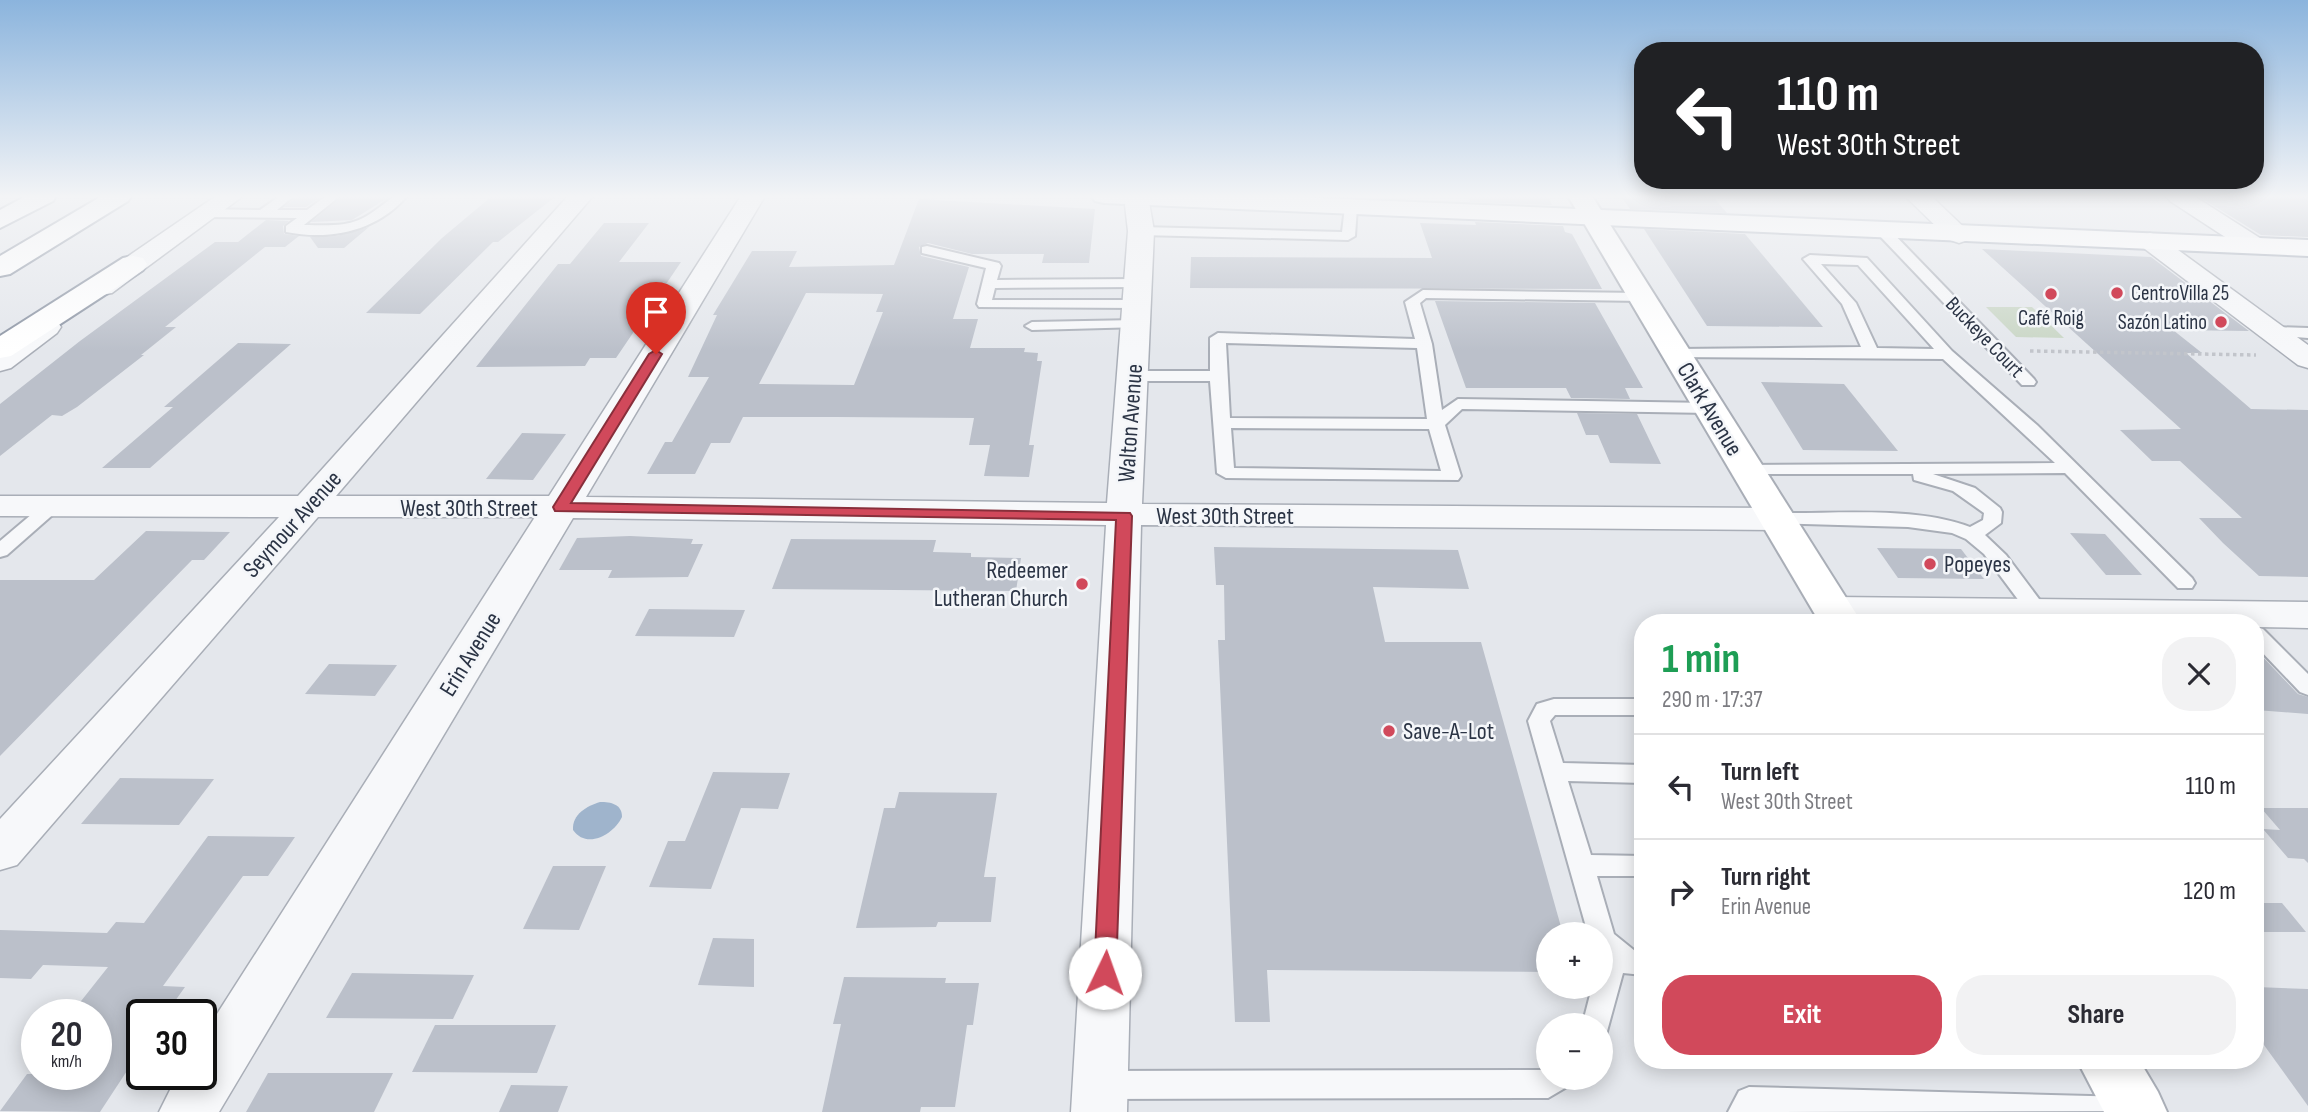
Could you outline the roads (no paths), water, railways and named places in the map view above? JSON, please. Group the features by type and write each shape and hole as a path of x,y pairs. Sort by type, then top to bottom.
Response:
{"main road":[{"path":"0,268 33,248"},
{"name":"Clark Avenue","path":"1612,248 1835,614"},
{"path":"0,349 133,264"},
{"path":"2111,1069 2137,1112"}],"street":[{"path":"0,362 156,248"},
{"name":"Seymour Avenue","path":"0,851 307,508 535,248"},
{"name":"Erin Avenue","path":"187,1112 721,248"},
{"name":"Walton Avenue","path":"1100,1098 1124,516 1137,304 1132,248"},
{"path":"2158,248 2269,344 2308,359"},
{"name":"West 30th Street","path":"0,506 561,507 1124,516 1777,519"},
{"path":"1958,614 2073,614"},
{"path":"2264,621 2308,615"}],"lane":[{"name":"Buckeye Court","path":"1899,248 2028,382"},
{"path":"928,250 994,265 984,304 1137,304"},
{"path":"1871,352 1849,303 1810,259 1862,261 1947,354 2031,429 2185,583"},
{"path":"1424,344 1218,338 1218,376 1226,472 1452,476 1436,424 1424,344 1412,302 1423,293 1642,297"},
{"path":"1032,326 1137,304"},
{"path":"2269,344 2308,333"},
{"path":"1676,354 1947,354"},
{"path":"1134,376 1218,376"},
{"path":"1222,423 1436,424 1458,404 1710,408"},
{"path":"1746,469 2069,468"},
{"path":"1889,469 1962,487 1982,499 1993,512 1992,523 1972,534"},
{"path":"0,551 51,507"},
{"path":"1777,519 1934,523 1972,534 1987,547 2038,612"},
{"path":"2264,642 2308,687"},
{"path":"1634,707 1554,707 1545,710 1539,721 1603,940 1615,953 1629,963 1634,963"},
{"path":"1554,772 1634,774"},
{"path":"1581,865 1634,866"},
{"path":"1599,1013 1615,953"},
{"path":"1100,1098 1536,1084"},
{"path":"1743,1112 1749,1101 2137,1112"}],"water":[{"path":"600,802 612,803 618,807 622,817 607,834 593,839 579,836 573,830 575,819 585,808"}],"place":[{"name":"CentroVilla 25","path":"2117,293"},
{"name":"Café Roig","path":"2051,294"},
{"name":"Sazón Latino","path":"2221,322"},
{"name":"Popeyes","path":"1930,564"},
{"name":"Redeemer Lutheran Church","path":"1082,584"},
{"name":"Save-A-Lot","path":"1389,731"}]}
